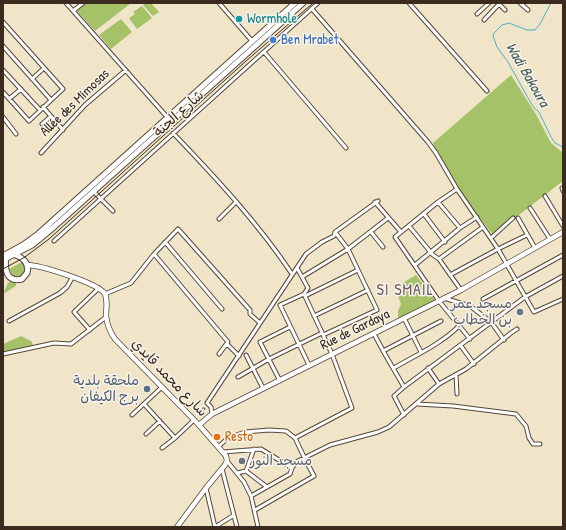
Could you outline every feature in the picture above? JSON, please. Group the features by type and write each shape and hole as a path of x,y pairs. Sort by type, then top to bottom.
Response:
{"main road":[{"path":"5,256 37,235 295,3"},
{"path":"5,256 14,255 26,249 55,226 303,3"},
{"path":"5,256 4,268 9,276 16,280 24,278 28,272 23,256 26,249"},
{"path":"14,255 24,260"}],"street":[{"path":"66,3 168,118"},
{"path":"73,11 83,3"},
{"path":"219,3 252,41"},
{"name":"شارع الجنة","path":"54,241 318,3"},
{"path":"409,3 487,91"},
{"path":"477,14 489,3"},
{"path":"484,20 499,3 504,10"},
{"path":"520,3 528,10"},
{"path":"312,9 428,142 457,189 498,249 534,312 563,299"},
{"path":"3,22 62,88 29,121 3,92"},
{"path":"3,48 50,100"},
{"path":"264,52 346,148"},
{"path":"32,79 44,68"},
{"path":"3,70 40,110"},
{"name":"Allée des Mimosas","path":"41,152 86,105 126,70"},
{"path":"9,99 21,89"},
{"path":"43,107 63,130"},
{"path":"42,124 51,116"},
{"path":"3,117 16,134"},
{"path":"174,134 208,170 272,244 292,274"},
{"path":"457,189 438,202 395,237 459,326 470,338"},
{"path":"93,191 113,211"},
{"path":"546,196 563,226"},
{"path":"219,218 236,202"},
{"path":"212,414 211,407 207,403 306,254 322,242 334,236 335,232 377,202 388,218 401,232"},
{"path":"438,202 460,228"},
{"path":"530,208 550,239"},
{"path":"424,214 445,242"},
{"path":"415,265 445,242 460,228 477,217"},
{"path":"302,277 348,249 388,218"},
{"path":"491,238 513,218"},
{"path":"518,218 535,248"},
{"path":"409,226 431,253 439,259 461,290"},
{"path":"439,259 484,227"},
{"path":"27,265 40,266 72,278 98,288 104,294 131,283 154,254 177,229 179,229 250,310 250,314 260,323"},
{"path":"238,377 252,368 299,344 377,310 348,249 335,232"},
{"path":"370,232 383,247"},
{"name":"Rue de Gardaya","path":"199,425 212,414 461,290 506,263 563,232"},
{"path":"450,275 527,235"},
{"path":"165,242 222,309"},
{"path":"154,254 228,342 227,344 239,356"},
{"path":"483,299 563,255"},
{"path":"28,272 33,268 40,266"},
{"path":"296,438 352,408 332,354 305,295 308,288 297,268"},
{"path":"309,365 280,305 358,270"},
{"path":"404,415 394,396 404,387 525,297 563,276"},
{"path":"9,321 60,293 67,287 72,278"},
{"path":"90,330 74,312 98,288"},
{"path":"314,316 368,290"},
{"name":"شارع محمد قايدي","path":"104,294 106,300 106,317 115,338 219,446 227,461"},
{"path":"441,300 470,306 491,322 504,340"},
{"path":"3,354 54,343 71,344 106,317"},
{"path":"404,318 421,352"},
{"path":"384,351 441,321"},
{"path":"394,368 436,345 459,326"},
{"path":"280,379 260,342 290,327"},
{"path":"252,496 290,474 296,462 330,445 378,432 389,427 439,384 474,364 517,329"},
{"path":"374,334 404,387"},
{"path":"219,354 227,344"},
{"path":"461,346 474,364"},
{"path":"246,355 262,388"},
{"path":"428,368 439,384"},
{"path":"456,375 457,394"},
{"path":"132,416 162,388"},
{"path":"144,404 175,438"},
{"path":"417,404 453,406 516,414 526,426 529,438 533,444 540,444"},
{"path":"162,448 194,420"},
{"path":"146,434 160,421"},
{"path":"219,446 228,438 246,432 269,430 286,431 296,438 304,459 314,476 255,510"},
{"path":"246,471 254,449"},
{"path":"223,452 262,449 292,468"},
{"path":"177,527 227,461 252,496 258,527"},
{"path":"222,469 237,527"},
{"path":"237,473 246,471 267,487"},
{"path":"206,488 215,527 234,515"}],"green space":[{"path":"86,3 130,4 95,31 76,10"},
{"path":"145,3 151,3 159,12 153,16 143,5"},
{"path":"142,6 152,18 137,29 129,18 135,14 133,12"},
{"path":"121,19 132,32 111,49 99,35"},
{"path":"511,75 537,116 551,143 563,153 563,181 493,235 451,179 437,155 433,143"},
{"path":"22,262 26,271 21,276 14,276 9,269"},
{"path":"416,275 435,300 398,319 398,311 401,304 398,296 403,293 399,285"},
{"path":"11,281 16,282 16,286 3,294 8,283"},
{"path":"21,336 31,341 33,345 3,353 3,344"}],"waterway":[{"name":"Wadi Bakoura","path":"551,3 540,24 535,30 527,30 509,23 502,25 493,36 497,47 508,62 534,108 539,112 551,137 555,143 563,147"}],"tram line":[{"path":"3,269 25,257 49,239 246,61 313,3"}],"place":[{"name":"Wormhole","path":"239,19"},
{"name":"Ben Mrabet","path":"273,40"},
{"name":"مسجد عمر بن الخطاب","path":"520,312"},
{"name":"ملحقة بلدية برج الكيفان","path":"147,389"},
{"name":"Resto","path":"217,437"},
{"name":"مسجد النور","path":"242,461"}],"district":[{"name":"SI SMAIL","path":"405,291"}]}
